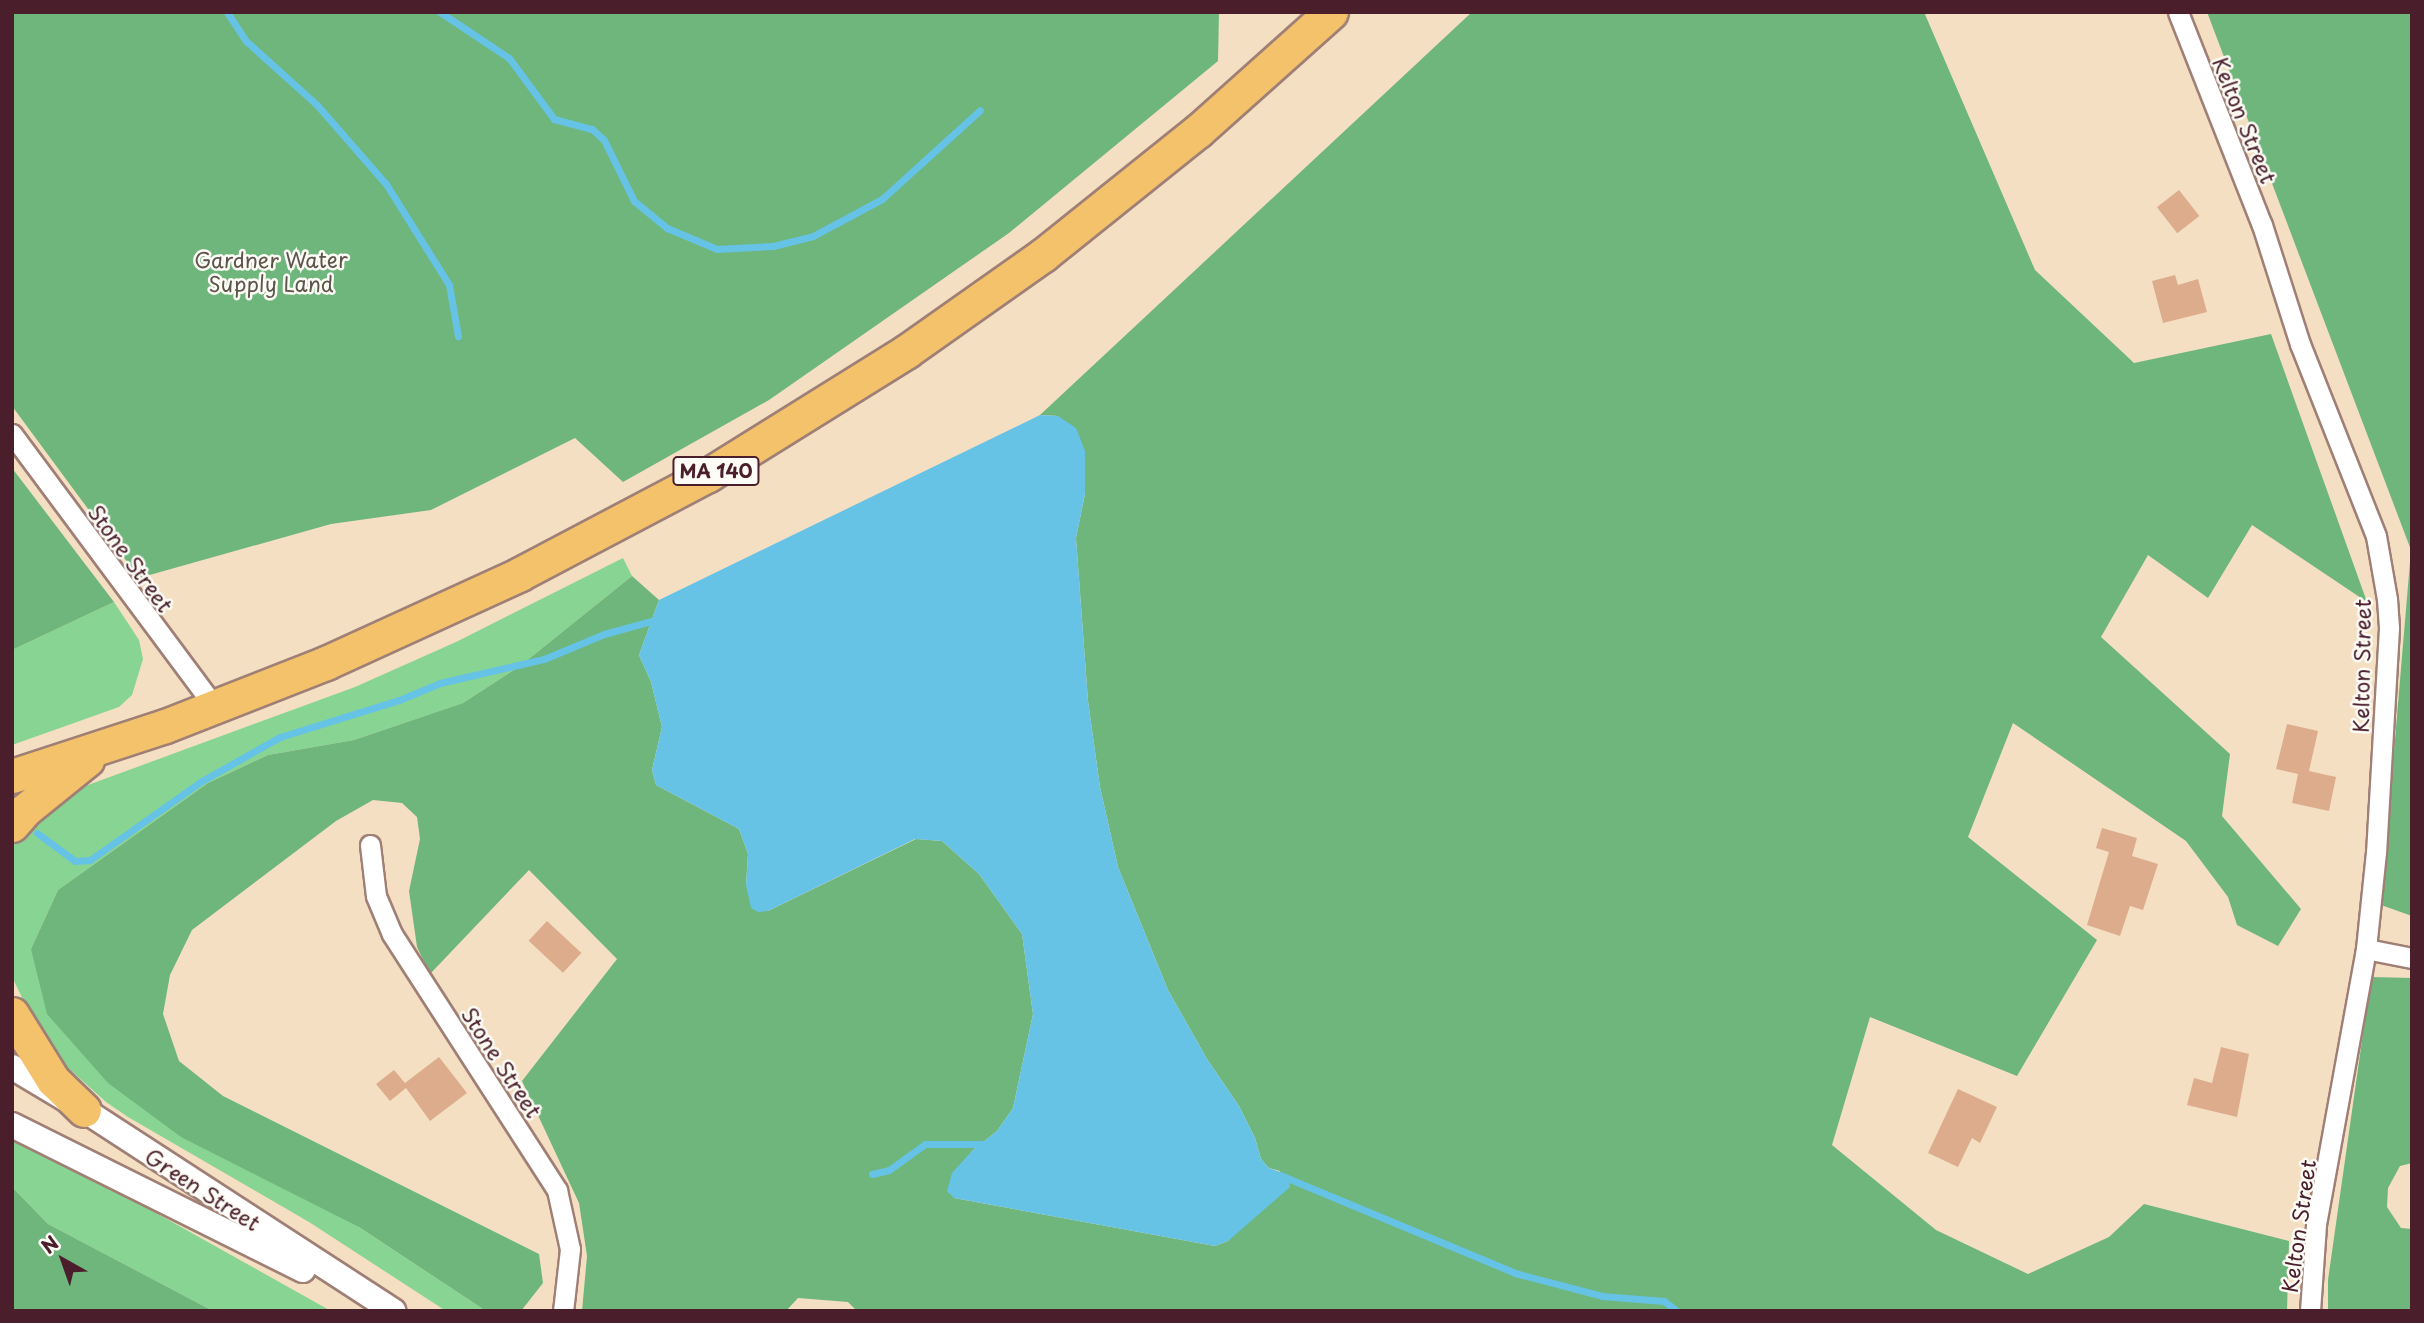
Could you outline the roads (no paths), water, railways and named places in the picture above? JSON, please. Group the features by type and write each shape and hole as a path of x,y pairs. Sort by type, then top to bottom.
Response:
{"highway":[{"name":"MA 140","path":"12,776 215,707 326,663 520,575 642,512 784,430 965,311 1096,215 1198,131 1331,12"},
{"path":"12,825 47,792 106,746"},
{"path":"12,1014 53,1080 84,1110"}],"street":[{"name":"Kelton Street","path":"2178,12 2262,225 2300,344 2380,552 2389,628 2376,852 2366,948 2316,1225 2310,1311"},
{"name":"Stone Street","path":"12,434 215,707"},
{"name":"Stone Street","path":"370,845 376,896 392,934 556,1190 570,1249 563,1311"},
{"path":"2366,948 2412,958"},
{"name":"Green Street","path":"12,1067 84,1110 393,1311"},
{"name":"Green Street","path":"12,1125 381,1311"}],"water":[{"path":"1040,415 1058,416 1076,428 1085,451 1085,494 1076,538 1088,701 1100,787 1118,867 1168,990 1207,1059 1239,1106 1255,1138 1261,1159 1269,1168 1288,1175 1290,1187 1228,1241 1215,1246 954,1198 947,1191 952,1173 972,1151 997,1131 1013,1108 1033,1014 1022,934 979,874 942,841 915,839 768,911 758,912 751,908 746,885 748,854 739,829 656,785 652,770 662,727 651,682 639,655 659,600"}],"waterway":[{"path":"227,12 246,41 317,105 386,184 449,285 458,336"},
{"path":"440,12 509,58 554,119 592,129 604,140 634,201 667,228 717,249 773,246 813,236 882,199 980,110"},
{"path":"37,833 75,861 90,860 200,782 280,737 399,700 440,683 544,659 604,634 659,619"},
{"path":"872,1174 889,1170 925,1144 988,1144"},
{"path":"1280,1175 1515,1273 1602,1296 1664,1301 1677,1311"}],"park label":[{"name":"Gardner Water Supply Land","path":"271,271"}]}
